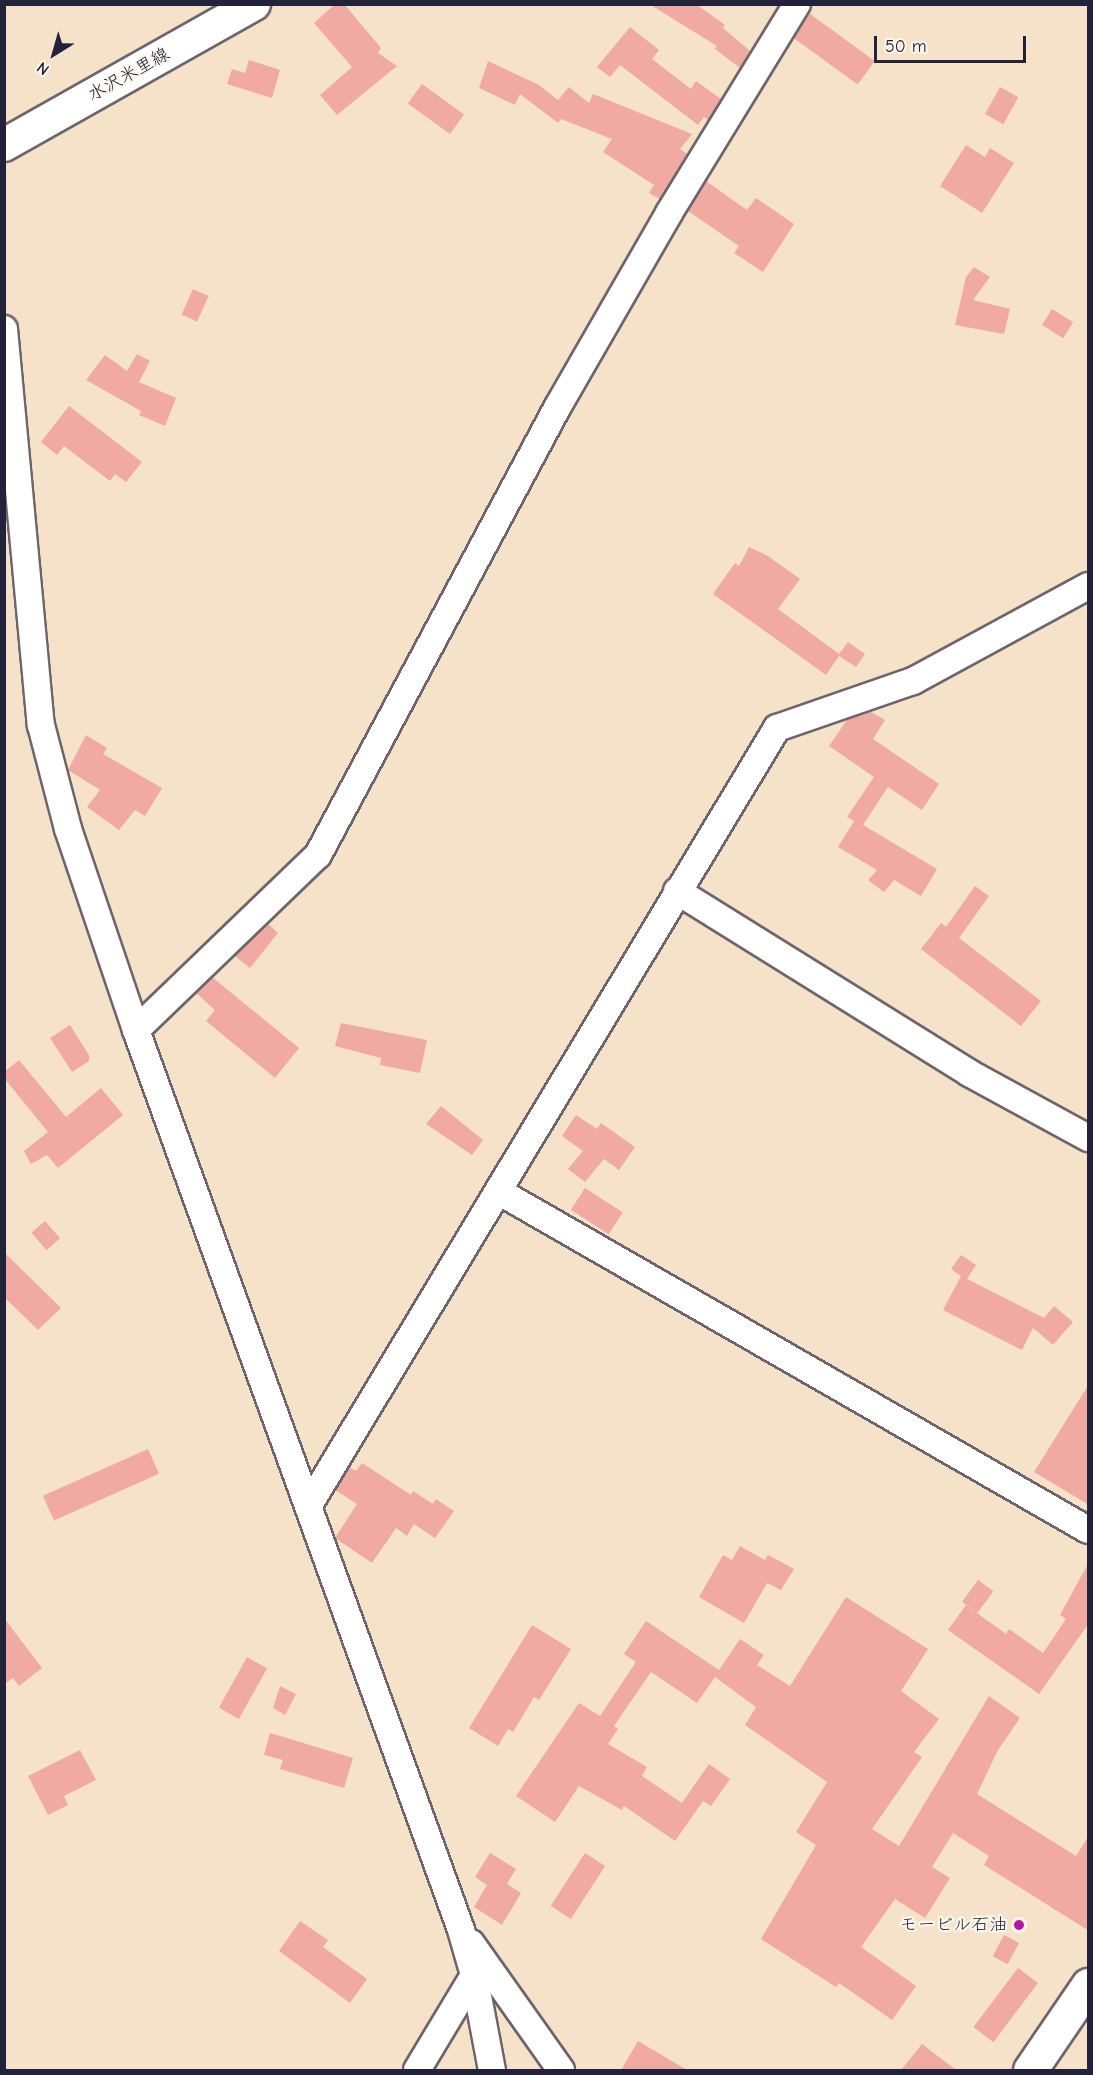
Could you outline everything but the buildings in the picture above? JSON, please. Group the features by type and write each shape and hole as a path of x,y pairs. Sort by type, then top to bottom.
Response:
{"highway":[{"path":"1030,2070 1089,1985"}],"main road":[{"name":"水沢米里線","path":"4,145 254,4"}],"street":[{"path":"136,1030 318,855 557,408 669,213 796,4"},
{"path":"4,329 41,725 68,830 136,1030 461,1930 474,1975 492,2070"},
{"path":"309,1505 777,728 913,681 1089,586"},
{"path":"677,891 969,1073 1089,1138"},
{"path":"498,1191 1089,1530"},
{"path":"461,1930 561,2070"},
{"path":"417,2070 474,1975"}],"place":[{"name":"モービル石油","path":"1019,1925"}]}
